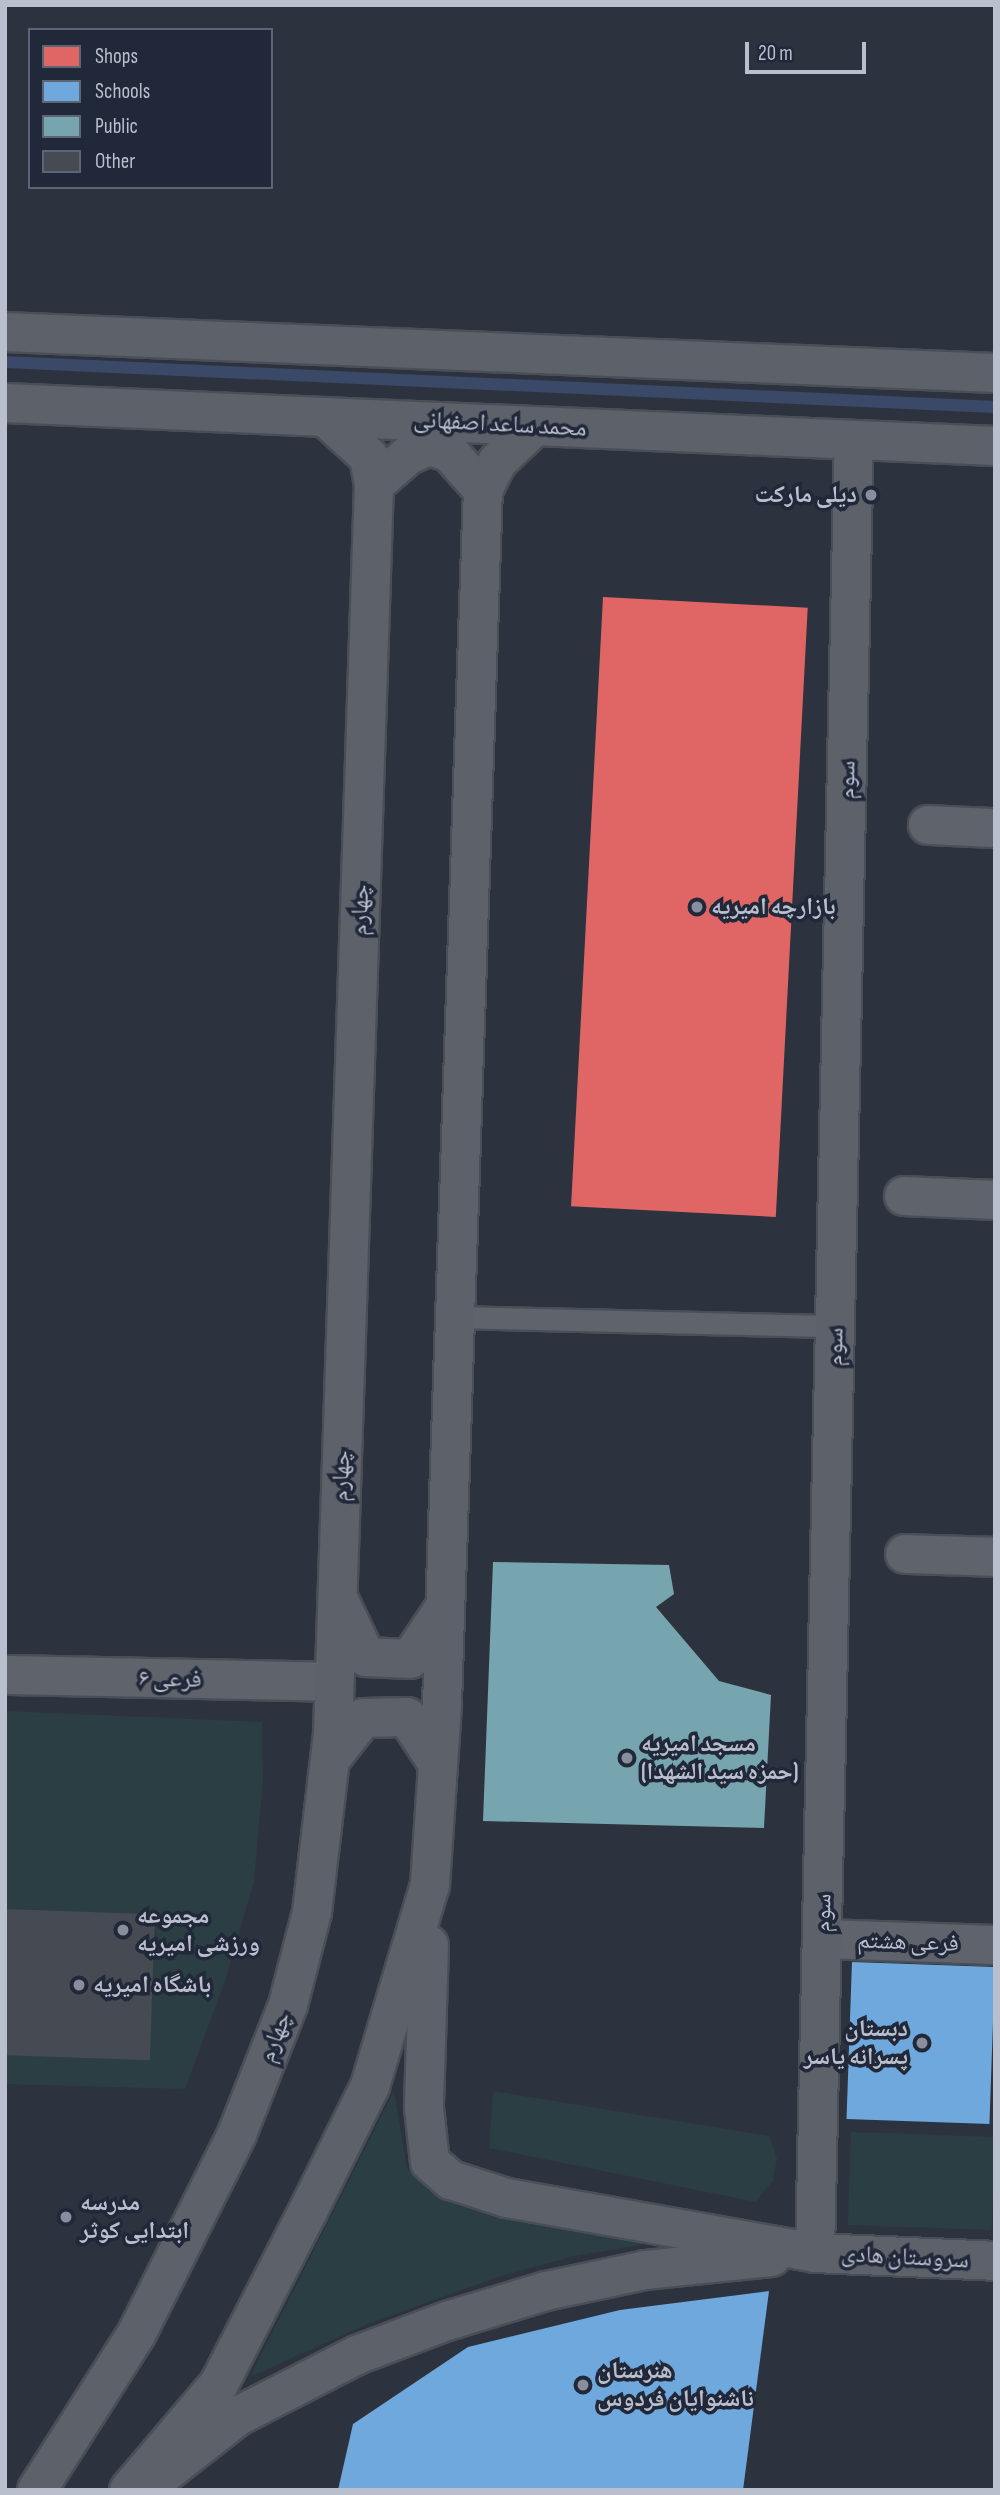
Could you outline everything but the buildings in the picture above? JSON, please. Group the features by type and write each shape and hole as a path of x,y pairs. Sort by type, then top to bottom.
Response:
{"street":[{"path":"5,332 995,373"},
{"name":"محمد ساعد اصفهانی","path":"5,402 995,446"},
{"name":"چهارم","path":"37,2490 137,2333 237,2134 288,2005 312,1912 330,1760 334,1682 374,485 369,457 325,416"},
{"path":"535,426 497,462 483,490 445,1607 430,1885 425,2108 430,2162 451,2180 507,2198 815,2253"},
{"name":"سوم","path":"815,2253 853,440"},
{"path":"374,485 407,456 428,446 449,452 483,490"},
{"path":"928,825 995,828"},
{"path":"904,1196 995,1200"},
{"path":"905,1554 995,1557"},
{"path":"337,1597 366,1657 410,1658 445,1607"},
{"name":"فرعی ۶","path":"5,1675 334,1682"},
{"path":"330,1760 363,1718 407,1717 438,1764"},
{"path":"129,2490 219,2384 370,2086 430,1885"},
{"name":"فرعی هشتم","path":"822,1939 995,1945"},
{"path":"144,2490 238,2416 357,2355 447,2321 546,2291 646,2270 815,2253"},
{"name":"سروستان هادی","path":"815,2253 995,2261"}],"lane":[{"path":"455,1317 835,1326"}],"shaded area":[{"name":"مجموعه ورزشی امیریه","path":"5,1711 262,1722 263,1779 254,1881 226,1978 185,2089 5,2084"},
{"path":"394,2091 407,2168 429,2191 519,2217 660,2242 574,2256 498,2277 370,2323 250,2377"},
{"path":"493,2091 769,2136 777,2159 773,2180 756,2202 489,2148"},
{"path":"851,2132 995,2137 992,2230 848,2225"}],"waterway":[{"path":"5,362 995,407"}],"place":[{"name":"دیلی مارکت","path":"871,495"},
{"name":"بازارچه امیریه","path":"697,907"},
{"name":"مسجد امیریه (حمزه سید الشهدا)","path":"627,1758"},
{"name":"مجموعه ورزشی امیریه","path":"123,1930"},
{"name":"باشگاه امیریه","path":"79,1985"},
{"name":"دبستان پسرانه یاسر","path":"922,2043"},
{"name":"مدرسه ابتدایی کوثر","path":"66,2217"},
{"name":"هنرستان ناشنوایان فردوس","path":"583,2385"}]}
